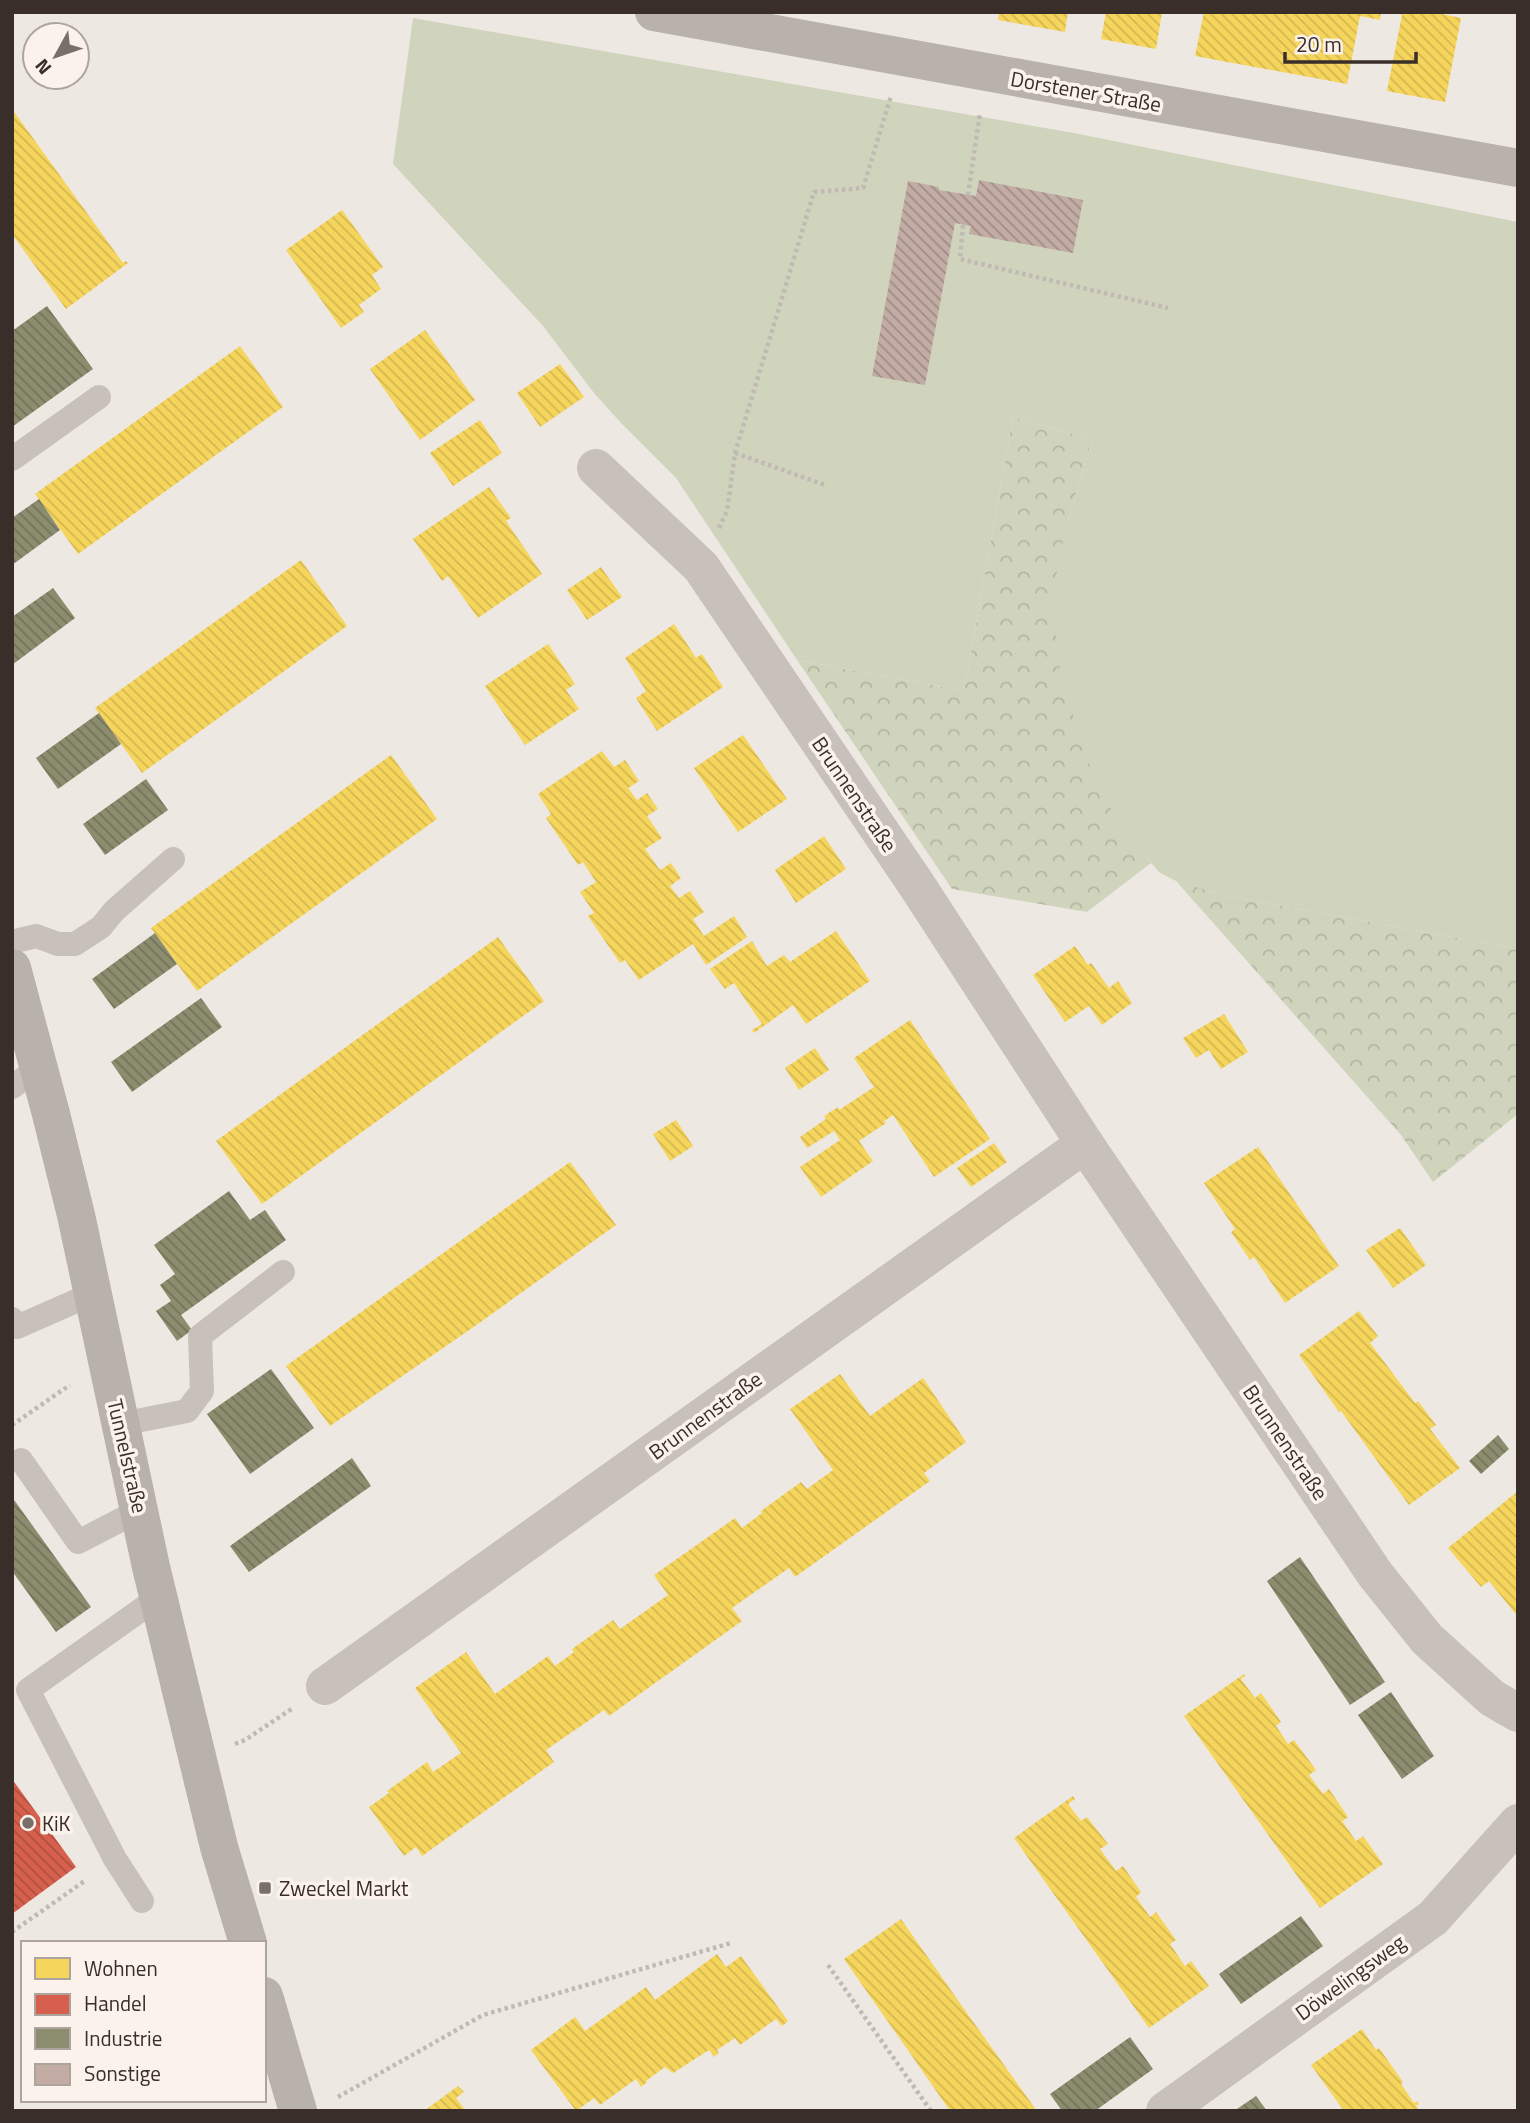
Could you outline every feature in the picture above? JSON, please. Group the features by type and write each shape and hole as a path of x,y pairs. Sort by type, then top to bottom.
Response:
{"street":[{"name":"Dorstener Straße","path":"654,12 1518,168"},
{"name":"Brunnenstraße","path":"596,468 701,567 909,873 1085,1143 1375,1574 1427,1639 1492,1698 1518,1713"},
{"name":"Tunnelstraße","path":"12,968 25,1078 76,1215 106,1360 197,1758 219,1847 247,1941"},
{"name":"Brunnenstraße","path":"325,1686 1085,1143"},
{"name":"Döwelingsweg","path":"1165,2111 1433,1918 1518,1823"},
{"path":"266,2000 315,2105"}],"lane":[{"path":"12,459 99,397"},
{"path":"12,942 36,936 58,944 75,944 101,927 114,911 173,859"},
{"path":"121,1424 187,1411 202,1391 200,1336 283,1272"},
{"path":"12,1319 17,1327 92,1294"},
{"path":"21,1460 78,1542 140,1510"},
{"path":"142,1901 20,1696 159,1597"}],"path":[{"path":"701,567 727,510 735,453 814,192 863,188 903,58"},
{"path":"968,195 986,73"},
{"path":"963,225 960,259 1168,308"},
{"path":"735,453 825,485"},
{"path":"12,1425 106,1360"},
{"path":"197,1758 245,1740 325,1686"},
{"path":"12,1932 114,1858"},
{"path":"315,2105 483,2015 731,1944"},
{"path":"828,1965 931,2111"}],"green space":[{"path":"413,18 1074,133 1518,222 1518,949 1227,896 1176,881 1160,873 1151,863 1120,825 1093,776 1061,678 1052,597 1065,531 1092,440 1013,417 964,691 797,660 676,478 621,423 594,393 543,326 393,164"},
{"path":"1013,417 1092,440 1065,531 1120,825 1151,863 1087,912 952,889 797,660 964,691"},
{"path":"1176,881 1227,896 1518,949 1518,1114 1433,1182 1401,1135"}],"building: Wohnen":[{"path":"999,12 1068,12 1065,32 998,20"},
{"path":"1106,12 1162,12 1156,49 1101,39"},
{"path":"1204,12 1381,12 1380,20 1360,16 1347,84 1195,56"},
{"path":"1395,12 1432,12 1461,18 1445,102 1387,91 1402,15"},
{"path":"12,109 123,263 128,263 66,309 12,234"},
{"path":"342,210 383,267 372,275 381,289 359,305 364,312 341,328 286,250"},
{"path":"425,330 475,400 420,440 370,369"},
{"path":"240,346 283,407 78,554 35,494"},
{"path":"560,364 584,397 540,427 517,393"},
{"path":"480,420 502,453 453,486 430,453"},
{"path":"489,487 511,518 506,521 542,574 478,618 448,576 442,581 413,539"},
{"path":"301,560 347,626 142,773 95,708"},
{"path":"601,567 622,597 587,620 567,590"},
{"path":"674,624 696,658 702,654 723,687 657,731 636,698 646,691 625,658"},
{"path":"548,644 575,684 566,690 579,709 525,745 485,686"},
{"path":"743,735 787,799 738,832 694,768"},
{"path":"602,751 614,767 625,760 639,781 628,788 637,800 647,793 658,809 647,816 662,838 645,849 660,870 671,863 681,878 670,886 679,898 690,891 704,912 693,919 704,936 734,916 747,937 706,965 693,944 639,980 625,960 620,963 588,916 594,913 580,892 596,882 583,862 578,865 546,818 551,814 538,794"},
{"path":"391,755 437,819 197,991 151,928"},
{"path":"824,836 846,869 796,903 775,870"},
{"path":"836,931 870,981 806,1024 793,1005 754,1033 752,1030 762,1024 734,983 725,989 710,969 752,941 767,966 784,955 790,962"},
{"path":"498,937 544,1001 262,1204 216,1141"},
{"path":"1075,946 1109,988 1118,981 1132,1003 1102,1025 1089,1006 1065,1022 1033,975"},
{"path":"1224,1014 1248,1052 1221,1069 1209,1050 1196,1058 1183,1038"},
{"path":"910,1020 990,1139 934,1177 893,1115 884,1121 886,1123 859,1141 873,1161 821,1197 800,1167 840,1140 834,1131 807,1148 800,1137 826,1119 824,1116 838,1107 839,1110 874,1087 854,1058"},
{"path":"815,1048 829,1070 799,1090 785,1068"},
{"path":"676,1120 693,1146 670,1161 653,1134"},
{"path":"994,1143 1007,1162 971,1187 957,1168"},
{"path":"1258,1147 1339,1266 1285,1303 1254,1257 1250,1260 1231,1232 1235,1229 1204,1183"},
{"path":"570,1162 616,1225 330,1426 286,1366"},
{"path":"1400,1228 1426,1265 1393,1288 1366,1250"},
{"path":"1359,1311 1378,1336 1370,1343 1415,1403 1418,1401 1436,1425 1430,1429 1460,1468 1409,1505 1299,1355"},
{"path":"840,1374 870,1416 923,1378 966,1442 924,1473 930,1481 795,1577 789,1568 732,1608 742,1621 609,1716 604,1710 546,1750 554,1762 422,1856 416,1847 404,1856 369,1807 427,1762 433,1772 461,1753 415,1688 466,1652 495,1694 548,1656 555,1666 574,1652 572,1649 613,1620 620,1629 668,1595 654,1575 735,1518 742,1528 801,1482 807,1489 833,1470 790,1409"},
{"path":"1518,1491 1518,1617 1489,1581 1481,1587 1448,1548"},
{"path":"1244,1674 1241,1679 1255,1698 1261,1693 1281,1722 1276,1726 1288,1744 1294,1740 1316,1770 1309,1775 1323,1794 1329,1789 1348,1817 1342,1821 1356,1841 1363,1836 1383,1864 1320,1908 1184,1716"},
{"path":"1073,1796 1075,1799 1068,1804 1081,1821 1087,1817 1108,1844 1100,1849 1116,1871 1123,1866 1141,1892 1136,1897 1150,1917 1156,1912 1176,1940 1170,1944 1185,1966 1191,1961 1209,1986 1149,2028 1014,1838"},
{"path":"901,1919 1037,2111 950,2111 844,1959"},
{"path":"717,1954 726,1967 741,1956 788,2021 782,2026 776,2019 740,2045 735,2038 717,2050 719,2053 714,2057 709,2050 673,2073 665,2067 641,2087 636,2079 600,2105 594,2098 576,2111 531,2050 575,2017 585,2031 646,1987 655,2000"},
{"path":"1362,2029 1403,2082 1401,2084 1414,2103 1417,2101 1419,2104 1416,2106 1420,2111 1344,2111 1311,2065"},
{"path":"458,2086 464,2092 456,2098 466,2111 424,2111"}],"building: Handel":[{"name":"KiK","path":"12,1779 76,1867 12,1914"}],"building: Industrie":[{"path":"47,306 93,369 12,427 12,331"},
{"path":"39,499 60,530 12,565 12,518"},
{"path":"53,588 75,618 12,665 12,617"},
{"path":"99,713 121,744 58,789 36,758"},
{"path":"146,779 168,810 105,855 83,824"},
{"path":"155,933 177,964 114,1009 92,979"},
{"path":"201,998 222,1027 132,1092 111,1062"},
{"path":"229,1191 250,1220 265,1210 286,1240 181,1315 192,1330 177,1341 156,1311 171,1301 160,1285 175,1274 154,1245"},
{"path":"271,1369 314,1428 250,1474 207,1414"},
{"path":"1498,1435 1509,1449 1481,1474 1469,1461"},
{"path":"352,1458 371,1486 249,1572 230,1546"},
{"path":"12,1497 91,1607 56,1632 12,1571"},
{"path":"1300,1557 1385,1682 1350,1705 1267,1581"},
{"path":"1391,1692 1434,1756 1402,1779 1358,1715"},
{"path":"1301,1916 1323,1946 1241,2004 1219,1974"},
{"path":"1130,2037 1153,2069 1095,2111 1062,2111 1050,2094"},
{"path":"1256,2096 1267,2111 1234,2111"}],"building: Sonstige":[{"path":"979,180 1083,200 1073,253 969,234 971,226 955,223 925,385 872,376 908,181 939,187 939,190 976,196"}],"place":[{"name":"KiK","path":"28,1823"},
{"name":"Zweckel Markt","path":"265,1888"}]}
